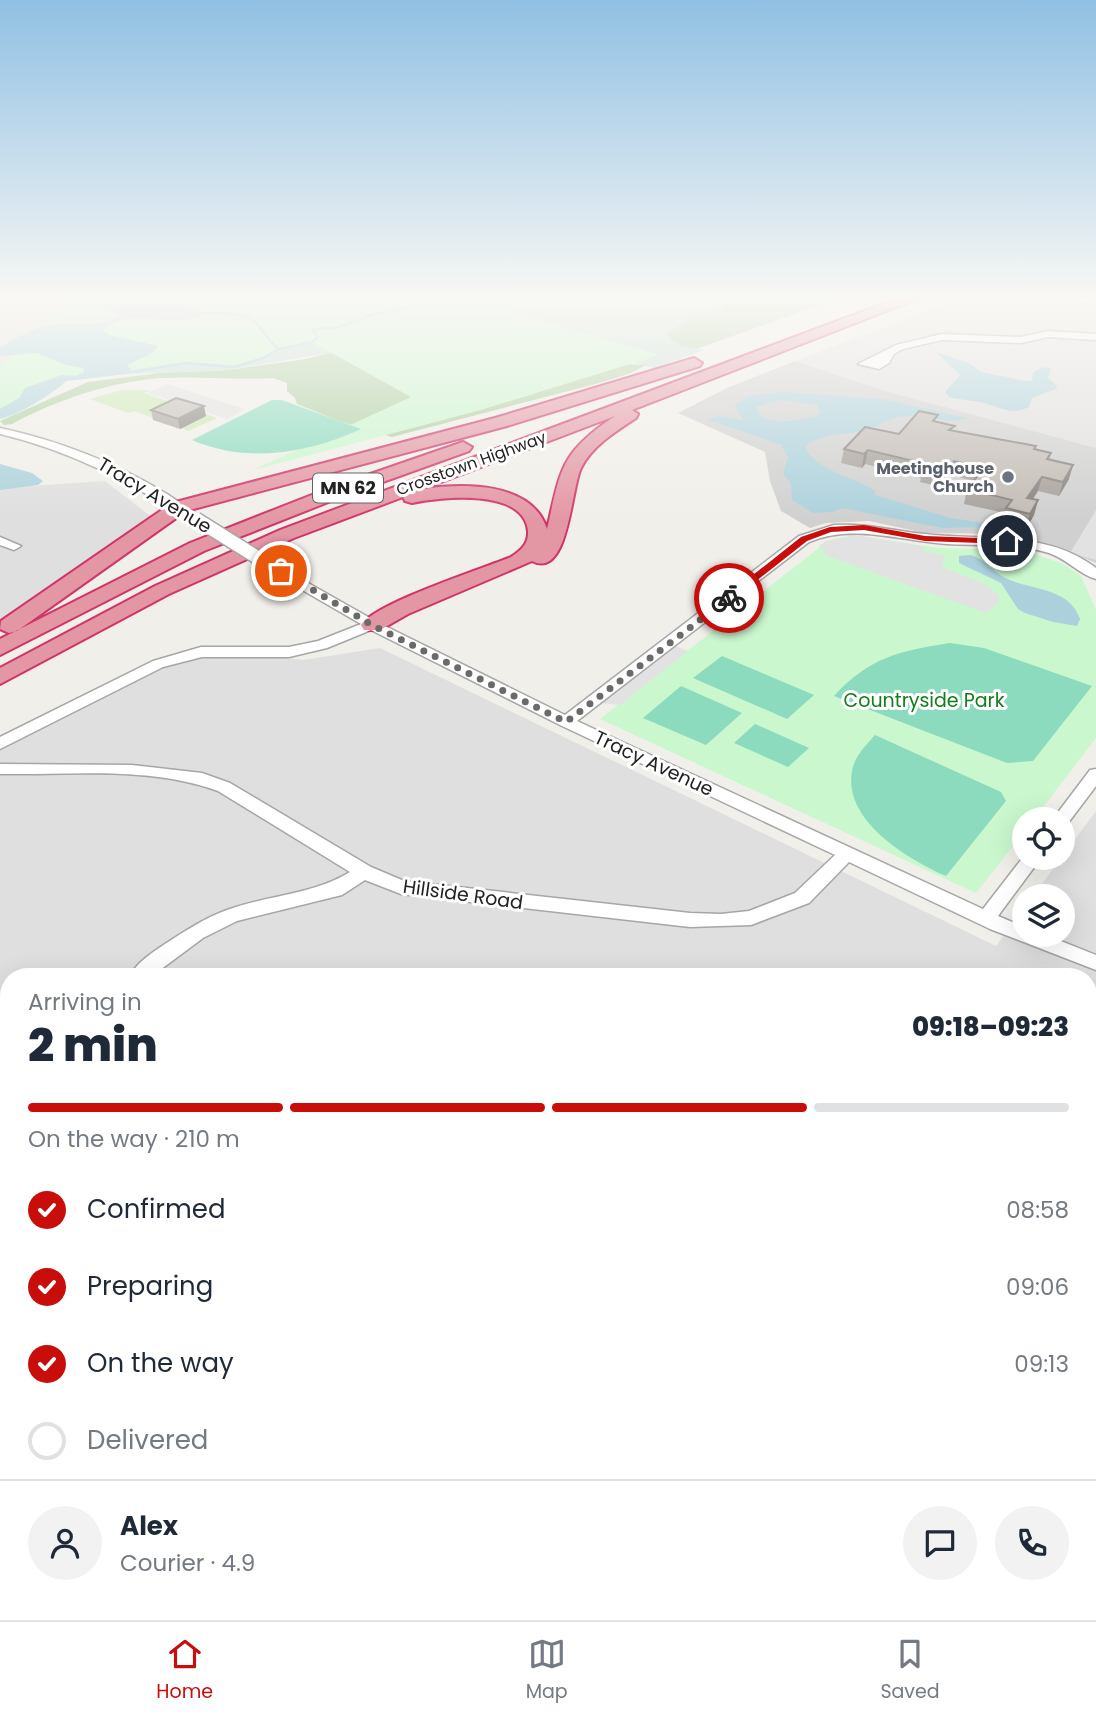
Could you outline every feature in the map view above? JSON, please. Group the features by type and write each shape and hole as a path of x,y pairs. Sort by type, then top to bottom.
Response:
{"highway":[{"path":"0,632 187,513 667,372"},
{"name":"Crosstown Highway","path":"0,648 125,582 209,542 334,493 674,372"},
{"name":"Crosstown Highway","path":"0,677 149,596 233,557 329,517 716,372"},
{"path":"372,625 524,569 545,554 552,546 567,478 591,443 633,412 725,372"},
{"path":"149,596 317,528 422,494 482,493 511,502 532,515 538,527 537,543 526,557 400,610 372,625"}],"street":[{"name":"Tracy Avenue","path":"0,431 64,446 117,469 271,566 372,625 566,722 986,919 1096,963"},
{"path":"566,722 804,539 816,533 846,527 864,527 925,538 1007,541 1069,556 1096,575"},
{"path":"0,744 158,664 201,652 289,652 322,645 372,625"},
{"name":"Hillside Road","path":"0,769 132,770 196,777 225,787 364,873 401,887 690,920 751,918 802,898 847,854"},
{"path":"1071,807 1096,774"},
{"path":"986,919 1023,870"},
{"path":"149,968 196,933 232,915 335,890 364,873"}],"shaded area":[{"path":"768,372 827,372 882,390 1096,448 1096,563 1013,534 925,533 869,521 826,523 810,528 781,511 770,481 765,452 678,413 727,388"},
{"path":"827,372 1096,372 1096,448 882,390"},
{"path":"167,384 245,409 227,419 147,393"},
{"path":"105,481 153,518 0,622 0,488"},
{"path":"1096,510 1096,560 1070,553"},
{"path":"855,535 922,546 924,551 945,556 942,567 985,584 999,596 999,603 986,613 822,554 826,550 819,546 825,541"},
{"path":"668,643 688,651 620,705 591,702"},
{"path":"380,648 996,946 1012,924 1012,947 1075,947 1075,884 1042,884 1052,870 1075,870 1075,839 1096,811 1096,968 0,968 0,745 173,657 238,652 303,660"}],"green space":[{"path":"0,372 121,372 66,379 0,412"},
{"path":"132,372 202,372 127,374"},
{"path":"171,372 634,372 392,437 339,421 297,404 287,391 287,383 273,378 141,380 84,394 47,407 12,424 4,425 0,421 88,382"},
{"path":"365,372 605,372 481,410 253,470 411,397"},
{"path":"121,390 150,390 144,393 217,418 188,431 182,428 206,415 179,406 154,418 134,411 128,413 90,399"},
{"path":"272,400 282,400 361,429 320,444 278,452 234,452 192,440"},
{"name":"Countryside Park","path":"853,535 938,548 988,549 1037,555 1063,564 1081,576 1096,610 1096,738 1043,807 1012,807 1012,847 976,893 600,719 828,541"},
{"path":"950,643 984,648 1092,686 1033,761 1007,763 834,696 860,672 886,658 915,649"},
{"path":"722,656 814,695 787,719 693,678"},
{"path":"681,686 742,713 706,745 643,718"},
{"path":"755,724 809,748 788,767 734,743"},
{"path":"875,735 1001,792 1006,801 946,876 914,859 881,836 858,806 852,789 853,766"}],"water":[{"path":"84,372 129,372 67,381 36,403 0,419 0,409 19,398 25,388 62,375 75,376"},
{"path":"956,372 980,372 1032,381 1035,372 1050,372 1048,378 1057,386 1056,389 1032,398 1029,407 1023,410 1006,410 949,397 945,392 960,375"},
{"path":"781,392 883,399 967,418 946,421 902,416 862,431 825,437 805,447 818,462 875,491 875,495 951,518 985,523 989,527 942,528 842,508 833,512 813,513 792,500 791,484 783,473 788,457 781,445 709,420 717,416 743,420 735,405 749,396","holes":["781,400 817,405 820,412 817,416 791,421 766,419 756,407"]},
{"path":"0,464 32,473 43,481 38,485 0,490"},
{"path":"971,555 1002,576 1067,600 1080,619 1077,626 1053,622 1018,609 1001,583 959,563 959,556"}],"building":[{"path":"176,398 204,406 178,419 151,410"},
{"path":"919,411 938,415 933,421 955,426 949,430 1036,446 1034,449 1051,453 1047,459 1073,465 1063,482 1042,477 1027,498 1038,500 1030,514 1006,508 1012,500 967,489 984,468 954,461 945,473 923,468 926,464 868,450 864,454 844,449 865,427 899,434"}],"waterway":[{"path":"124,373 133,372"}],"way so far":[{"path":"281,571 372,625 566,722 729,598"}],"place":[{"name":"Meetinghouse Church","path":"1008,477"}],"route":[{"path":"729,598 804,539 830,529 864,527 944,540 1007,541"}]}
